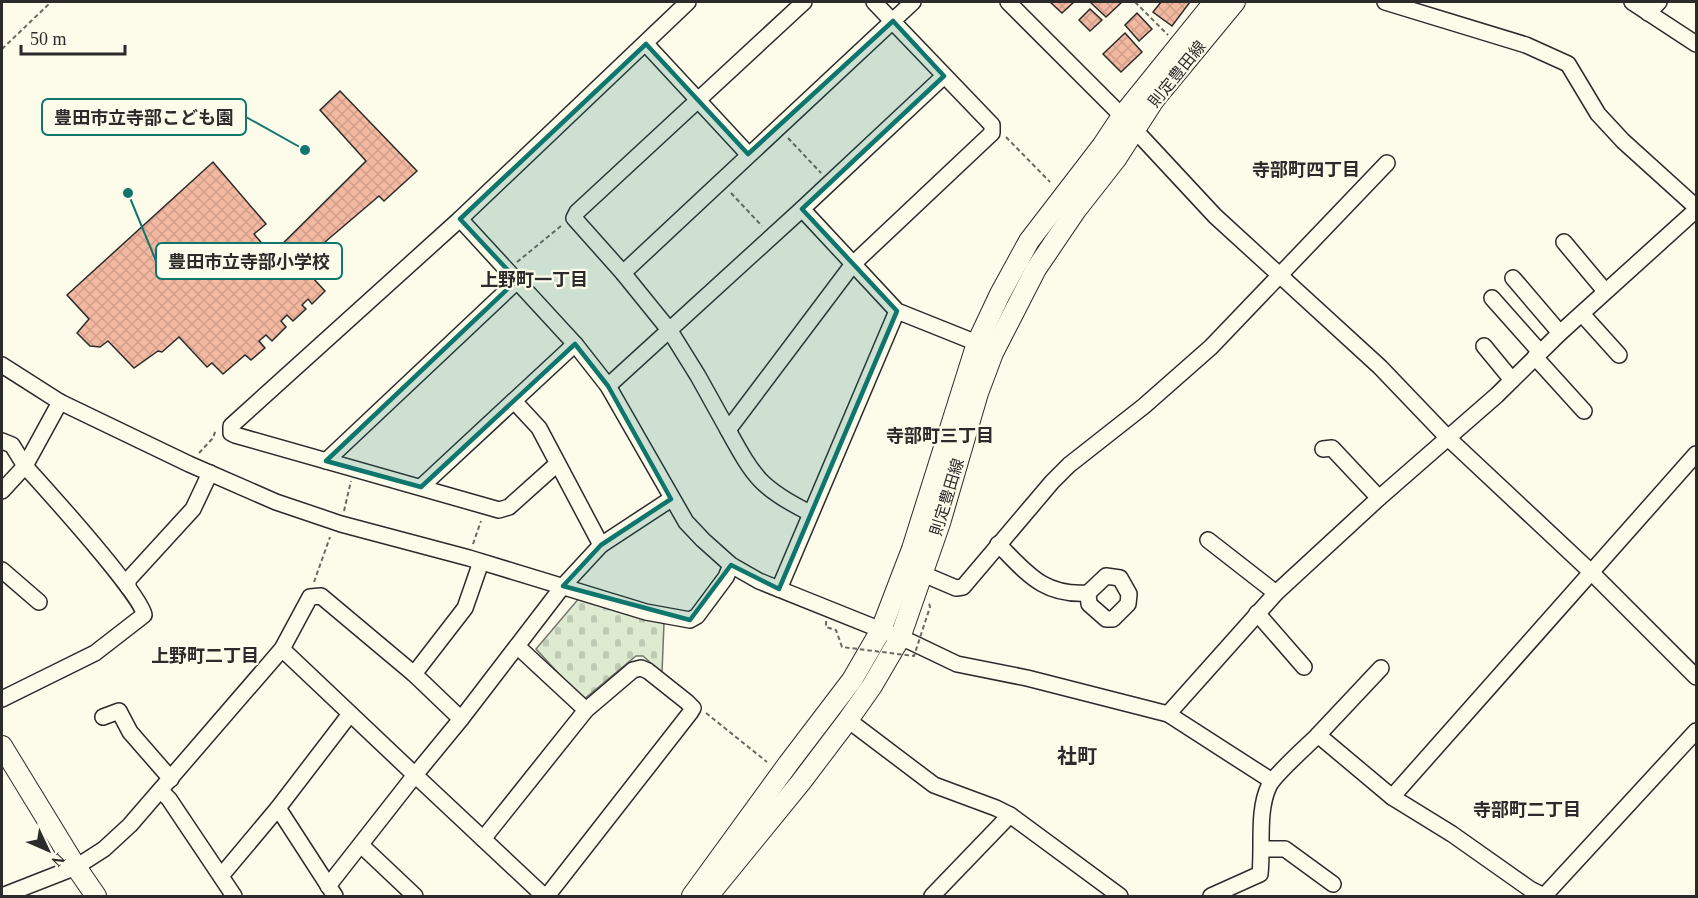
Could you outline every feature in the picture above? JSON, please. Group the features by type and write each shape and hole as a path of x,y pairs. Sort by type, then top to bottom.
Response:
{"main road":[{"name":"則定豊田線","path":"708,897 848,720 872,686 900,638 923,574 978,393 1007,322 1036,269 1128,123 1214,2"},
{"name":"則定豊田線","path":"692,897 852,680 881,630 912,549 977,343 1000,294 1035,231 1102,146 1154,100 1235,2"},
{"path":"5,759 96,897"}],"street":[{"path":"557,464 509,507 499,510 235,435 231,433 231,426 460,219 688,2"},
{"path":"804,2 577,212 574,218 575,222 623,273 670,331 754,475 781,498 810,513"},
{"path":"728,430 853,264 991,135 993,130 992,125 874,2"},
{"path":"623,273 913,2"},
{"path":"1008,2 1128,123 1215,216 1380,367 1448,438 1591,572 1696,676"},
{"path":"1168,714 1276,593 1512,380 1696,208 1623,141 1598,114 1568,64 1526,45 1385,2"},
{"path":"1632,2 1653,7 1696,44"},
{"path":"646,44 748,154"},
{"path":"608,386 944,76"},
{"path":"923,574 956,588 963,587 1069,465 1144,406 1210,347 1387,163"},
{"path":"802,209 897,311 977,343"},
{"path":"460,219 575,344 608,386 671,500 691,529 731,565 759,581 881,630 957,664 1027,678 1168,714 1272,781"},
{"path":"1564,242 1605,291"},
{"path":"1513,278 1560,333"},
{"path":"326,461 517,281"},
{"path":"1492,298 1584,411"},
{"path":"779,589 897,311"},
{"path":"1582,314 1619,355"},
{"path":"421,486 575,344"},
{"path":"1484,346 1512,380"},
{"path":"2,365 60,402 189,464 276,502 336,522 475,560 645,612 690,620 697,616 726,576 731,565"},
{"path":"514,401 536,423 601,545"},
{"path":"2,491 25,466 60,402"},
{"path":"2,441 12,445 25,466 144,608 144,615 95,653 2,699"},
{"path":"1323,450 1332,448 1379,498"},
{"path":"1392,798 1696,454"},
{"path":"128,587 128,580 193,509 210,472"},
{"path":"278,808 331,891 361,845 563,586 601,545 671,500"},
{"path":"1208,540 1276,593"},
{"path":"998,544 1030,577 1041,585 1059,592 1088,593"},
{"path":"414,674 465,608 475,560"},
{"path":"2,570 39,602"},
{"path":"2,896 76,867 104,849 130,825 282,649 310,597 321,596 414,674 461,719"},
{"path":"1257,613 1304,667"},
{"path":"517,646 586,710"},
{"path":"282,649 415,776 545,897 693,708 648,671 641,668 633,670 586,710 483,839"},
{"path":"1211,897 1260,874 1263,849 1261,814 1269,786 1381,668"},
{"path":"103,717 119,711 130,732 171,779"},
{"path":"220,876 278,808 350,714"},
{"path":"848,720 934,785 1010,815 1120,897"},
{"path":"1318,735 1392,798 1452,834 1530,889 1544,896 1696,731"},
{"path":"161,791 169,799 234,897"},
{"path":"932,897 1010,815"},
{"path":"361,845 415,897"},
{"path":"1263,849 1285,849 1333,884"}],"path":[{"path":"2,49 51,2"},
{"path":"1135,2 1170,37"},
{"path":"778,128 829,182"},
{"path":"993,130 1001,132 1050,182"},
{"path":"721,182 772,237"},
{"path":"517,263 567,221 574,218"},
{"path":"189,464 213,438 218,424"},
{"path":"310,597 354,470"},
{"path":"475,560 485,506"},
{"path":"826,621 826,627 836,630 842,648 914,657 930,607 929,603"},
{"path":"693,708 702,710 767,762"}],"highlighted area":[{"path":"893,21 944,76 802,209 897,311 779,589 731,565 690,620 563,586 601,545 671,499 608,386 575,344 421,487 326,461 517,280 460,219 646,44 748,154"}],"green space":[{"path":"580,597 664,623 662,673 643,656 636,656 583,700 536,649"}],"building":[{"path":"1050,2 1074,2 1062,13"},
{"path":"1090,2 1122,2 1106,17"},
{"path":"1161,2 1190,2 1172,26 1153,12"},
{"path":"1090,9 1102,20 1090,31 1079,20"},
{"path":"1137,13 1152,29 1139,41 1125,25"},
{"path":"1125,33 1142,52 1121,72 1103,54"},
{"path":"340,91 417,171 384,201 379,196 325,242 336,253 325,264 326,268 316,277 312,277 325,291 312,304 308,299 302,305 306,309 293,321 287,315 281,321 286,327 272,341 266,335 259,341 265,348 251,360 245,355 223,374 212,363 207,367 179,337 162,352 158,351 134,368 108,341 100,347 90,346 77,333 89,319 67,295 213,162 266,224 254,234 265,247 248,265 254,272 366,161 320,110"}],"place":[{"name":"豊田市立寺部こども園","path":"305,150"},
{"name":"豊田市立寺部小学校","path":"128,193"}],"district":[{"name":"寺部町四丁目","path":"1306,170"},
{"name":"上野町一丁目","path":"534,280"},
{"name":"寺部町三丁目","path":"940,436"},
{"name":"上野町二丁目","path":"205,656"},
{"name":"社町","path":"1077,756"},
{"name":"寺部町二丁目","path":"1527,810"}]}
